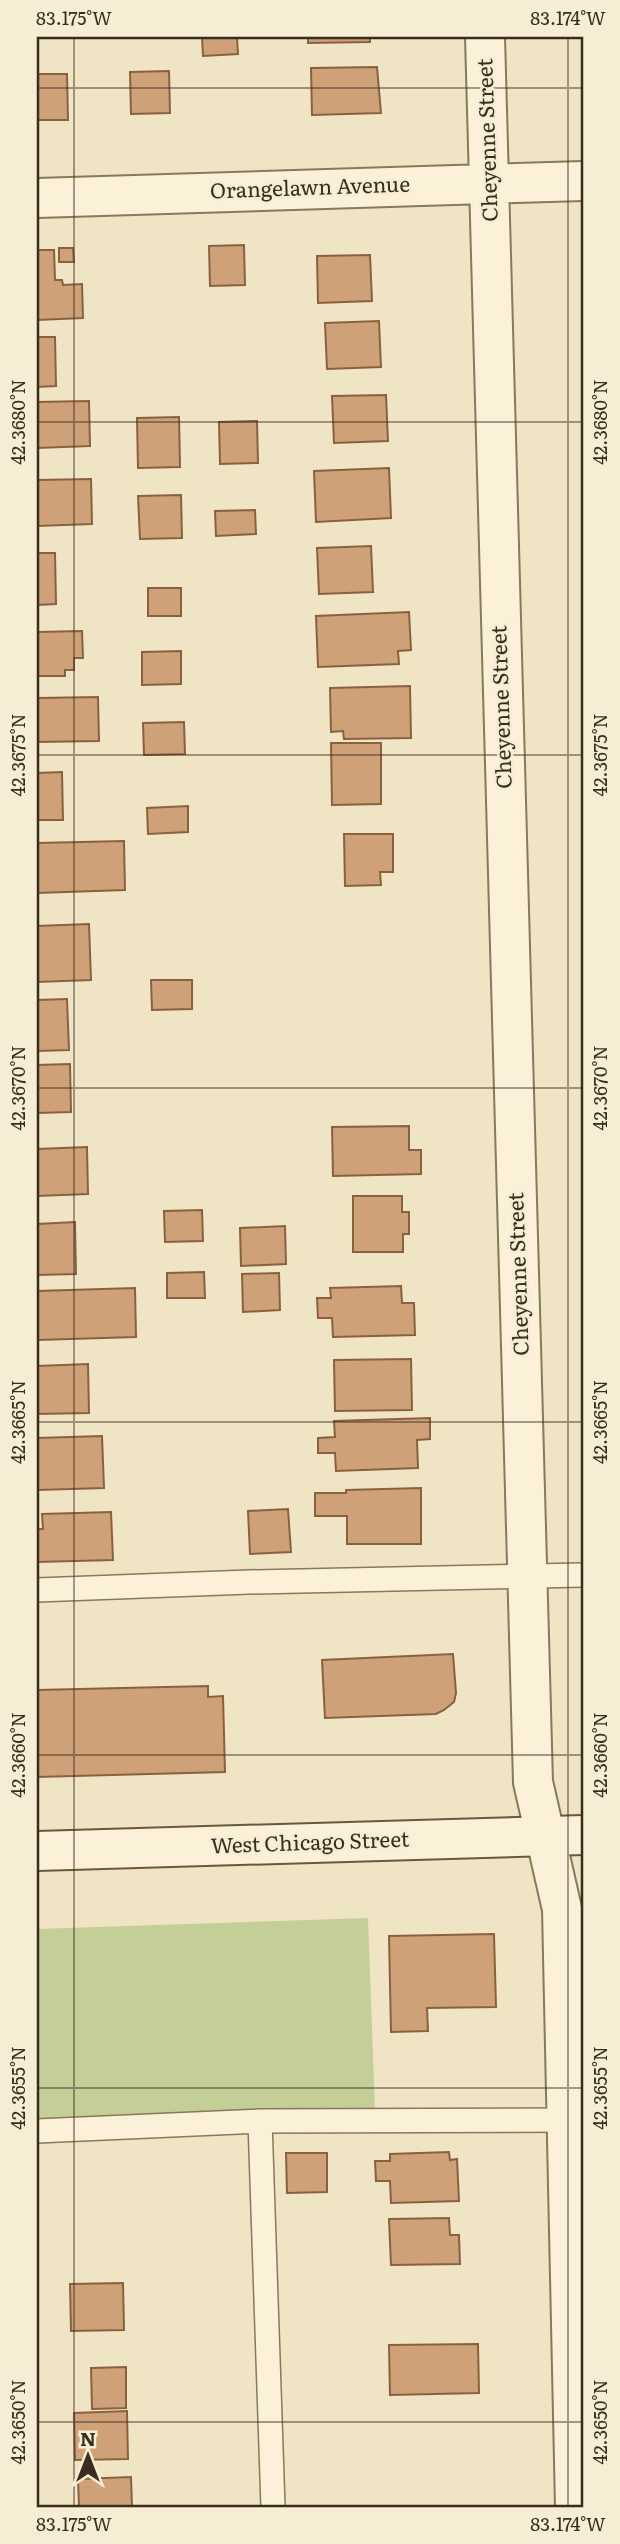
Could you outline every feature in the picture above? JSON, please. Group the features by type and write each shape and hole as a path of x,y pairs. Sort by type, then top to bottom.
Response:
{"street":[{"name":"Cheyenne Street","path":"485,37 533,1782 562,1909 575,2120 575,2507"},
{"name":"Orangelawn Avenue","path":"37,198 583,181"},
{"name":"West Chicago Street","path":"37,1851 583,1835"}],"lane":[{"path":"37,1590 249,1582 583,1575"},
{"path":"260,2120 273,2507"},
{"path":"37,2131 260,2120 575,2120"}],"green space":[{"path":"368,1918 375,2112 37,2119 37,1929"}],"building":[{"path":"202,37 237,37 238,54 203,56"},
{"path":"308,37 370,37 370,42 308,43"},
{"path":"377,67 381,113 312,115 311,68"},
{"path":"169,71 170,113 131,114 130,72"},
{"path":"37,74 67,74 68,120 37,120"},
{"path":"244,245 245,285 210,286 209,246"},
{"path":"59,248 73,248 74,262 59,262"},
{"path":"37,250 54,250 55,280 62,280 63,285 82,284 83,318 37,320"},
{"path":"370,255 372,301 318,303 317,256"},
{"path":"379,321 381,367 327,369 325,323"},
{"path":"37,337 55,337 56,386 37,387"},
{"path":"386,395 388,441 334,443 332,396"},
{"path":"89,401 90,446 37,448 37,402"},
{"path":"179,417 180,467 138,468 137,418"},
{"path":"257,421 258,463 220,464 219,422"},
{"path":"389,468 391,518 316,522 314,471"},
{"path":"91,479 92,524 37,526 37,480"},
{"path":"181,495 182,538 140,539 138,496"},
{"path":"255,510 256,534 216,536 215,511"},
{"path":"371,546 373,592 319,594 317,548"},
{"path":"37,553 55,553 56,604 37,605"},
{"path":"148,588 181,588 181,616 148,616"},
{"path":"409,612 411,650 398,651 399,664 318,667 316,616"},
{"path":"82,631 83,658 74,658 74,670 65,670 65,676 37,676 37,632"},
{"path":"181,651 181,684 142,685 142,652"},
{"path":"410,686 411,738 344,739 343,731 331,732 330,688"},
{"path":"98,697 99,741 37,742 37,698"},
{"path":"184,722 185,754 144,755 143,723"},
{"path":"331,743 381,743 381,804 332,805"},
{"path":"62,772 63,820 37,820 37,773"},
{"path":"188,806 188,832 148,834 147,808"},
{"path":"344,834 393,834 393,872 380,872 381,885 345,886"},
{"path":"124,841 125,890 37,893 37,843"},
{"path":"89,924 91,980 37,982 37,926"},
{"path":"151,980 192,980 192,1009 152,1010"},
{"path":"67,999 69,1050 37,1051 37,1000"},
{"path":"70,1064 71,1112 37,1113 37,1065"},
{"path":"409,1126 409,1150 421,1150 421,1174 333,1176 332,1127"},
{"path":"87,1147 88,1194 37,1196 37,1149"},
{"path":"353,1196 402,1196 402,1212 409,1212 409,1234 403,1234 403,1252 353,1252"},
{"path":"202,1210 203,1241 165,1242 164,1211"},
{"path":"75,1222 76,1274 37,1275 37,1224"},
{"path":"285,1226 286,1264 241,1266 240,1228"},
{"path":"204,1272 205,1298 167,1298 167,1273"},
{"path":"279,1273 280,1310 243,1312 242,1274"},
{"path":"401,1286 402,1303 414,1303 415,1335 333,1337 332,1318 318,1318 317,1298 331,1298 330,1288"},
{"path":"135,1288 136,1337 38,1340 37,1291"},
{"path":"411,1359 412,1410 335,1411 334,1360"},
{"path":"88,1364 89,1413 37,1414 37,1366"},
{"path":"430,1418 430,1439 417,1440 418,1468 336,1471 335,1453 318,1453 318,1438 335,1437 334,1421"},
{"path":"102,1436 104,1488 37,1490 37,1438"},
{"path":"421,1488 421,1544 347,1544 347,1516 315,1516 315,1493"},
{"path":"288,1509 291,1552 250,1554 248,1511"},
{"path":"111,1512 113,1560 37,1562 37,1529 43,1529 42,1514"},
{"path":"453,1654 456,1693 454,1702 436,1714 325,1718 322,1660"},
{"path":"208,1686 208,1697 223,1696 225,1772 37,1777 37,1690"},
{"path":"494,1934 496,2007 427,2008 428,2031 391,2032 389,1936"},
{"path":"449,2152 450,2160 457,2159 459,2201 391,2203 390,2181 376,2181 375,2161 390,2161 390,2154"},
{"path":"286,2153 327,2153 327,2192 287,2193"},
{"path":"449,2218 450,2235 459,2235 460,2264 391,2265 389,2219"},
{"path":"123,2283 124,2330 71,2331 70,2284"},
{"path":"478,2344 479,2393 390,2395 389,2345"},
{"path":"126,2367 126,2408 92,2409 91,2368"},
{"path":"127,2411 128,2459 75,2460 74,2413"},
{"path":"131,2477 132,2507 79,2507 78,2479"}]}
